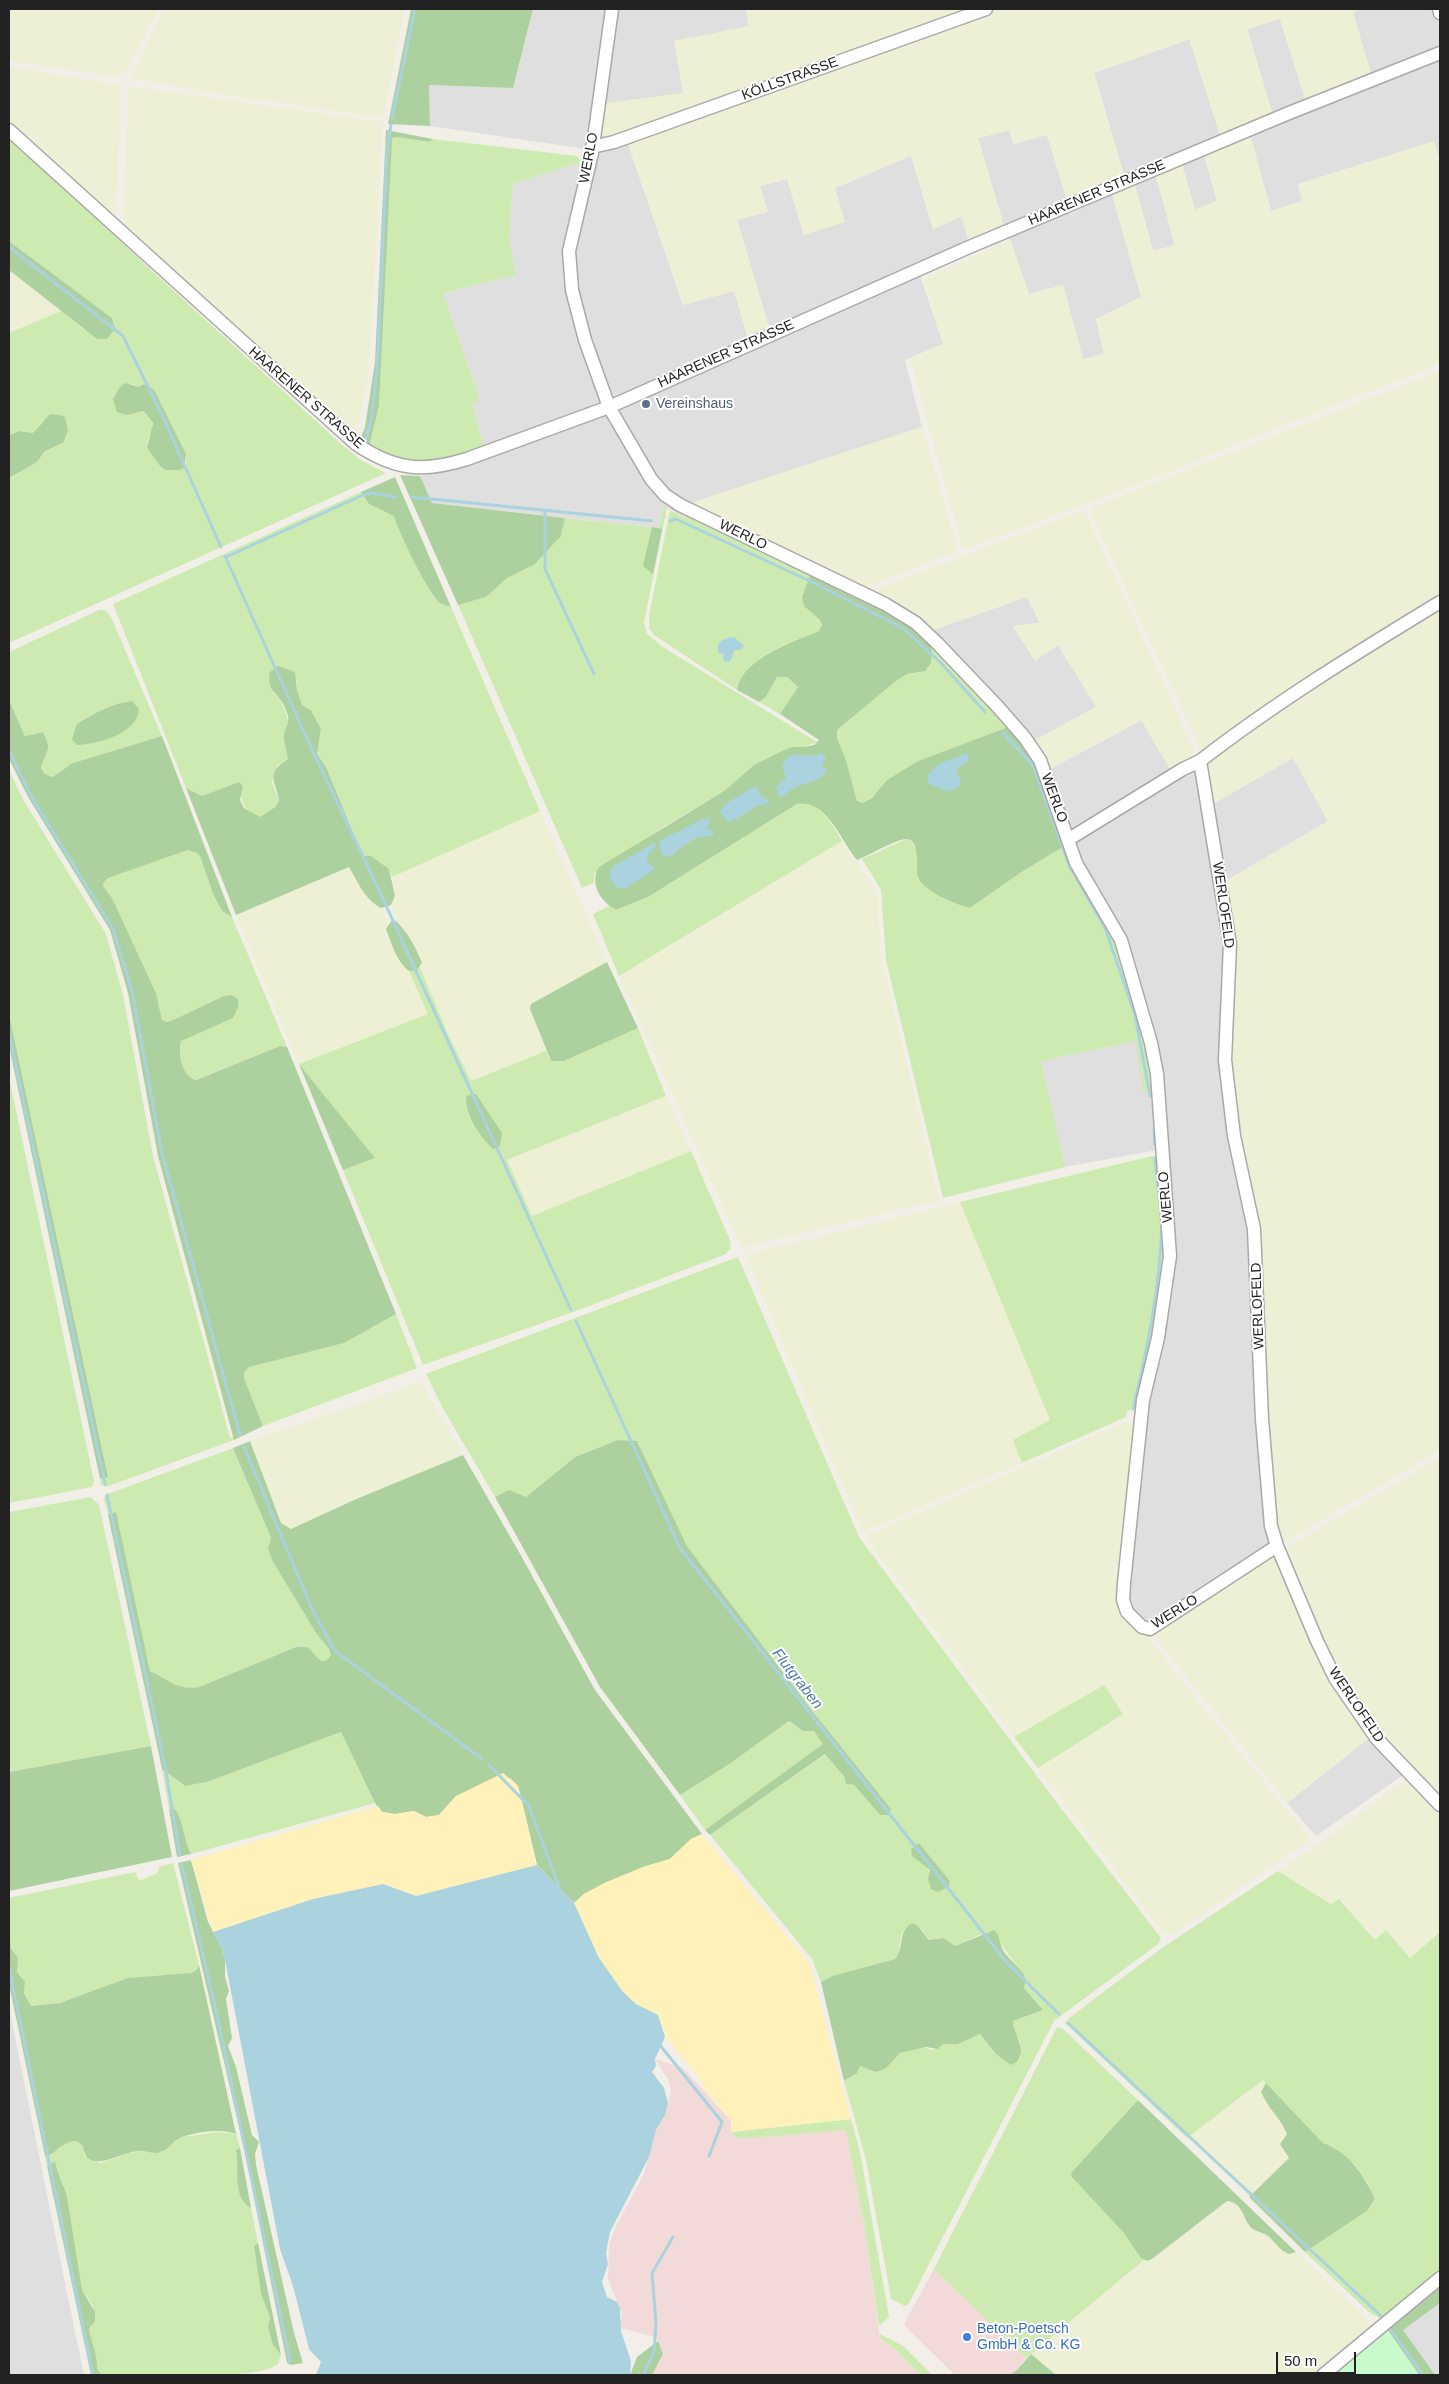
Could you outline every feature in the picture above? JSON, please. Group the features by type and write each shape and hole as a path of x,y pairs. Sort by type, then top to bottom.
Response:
{"street":[{"name":"WERLO","path":"612,9 592,147 569,251 572,290 585,340 609,407 651,479 670,499 867,594 900,612 926,632 998,708 1036,754 1076,863 1121,940 1151,1043 1157,1074 1161,1152 1167,1194 1170,1256 1158,1338 1143,1400 1124,1583 1124,1606 1142,1627 1150,1629 1277,1546"},
{"name":"KÖLLSTRASSE","path":"592,147 614,142 986,9"},
{"path":"1439,9 1440,14"},
{"name":"HAARENER STRASSE","path":"9,130 356,444 382,460 402,466 418,468 448,465 503,448 609,407 966,248 1289,113 1440,53"},
{"path":"1068,839 1183,769 1200,761 1232,735 1340,663 1440,602"},
{"name":"WERLOFELD","path":"1200,761 1230,944 1225,1060 1234,1136 1254,1229 1262,1419 1271,1526 1277,1546 1317,1641 1335,1678 1378,1739 1440,1805"},
{"path":"1323,2375 1440,2278"}],"shaded area":[{"path":"533,9 746,9 749,26 684,93 603,104 595,158 601,151 627,141 683,305 734,291 769,327 737,220 760,186 787,179 804,235 835,188 911,156 933,229 962,216 968,240 917,266 943,344 905,360 922,427 688,504 687,519 663,506 659,528 432,503 420,476 450,469 485,449 472,404 480,400 443,293 515,275 509,239 513,184 581,162 586,149 430,126 429,85 513,88"},
{"path":"1362,9 1440,9 1440,154 1438,155 1434,142 1299,184 1303,201 1271,211 1250,134 1272,112 1247,29 1280,19 1305,98 1353,12"},
{"path":"1190,39 1220,135 1124,175 1094,73"},
{"path":"1009,130 1014,144 1047,135 1068,203 1069,215 1112,194 1141,297 1096,319 1105,354 1083,360 1063,285 1029,294 1004,226 978,138"},
{"path":"1204,155 1217,201 1195,210 1182,164"},
{"path":"1156,177 1175,245 1153,251 1135,185"},
{"path":"1027,597 1040,623 1013,626 1035,660 1058,645 1097,707 1033,741 930,631"},
{"path":"1142,720 1171,770 1197,756 1207,812 1213,804 1293,758 1328,821 1217,886 1221,904 1249,1218 1270,1545 1154,1622 1142,1622 1128,1604 1145,1407 1173,1258 1173,1198 1168,1148 1065,1167 1040,1061 1146,1039 1140,988 1076,856 1050,769"},
{"path":"1370,1737 1403,1775 1316,1836 1287,1803"},
{"path":"9,2007 68,2298 84,2375 9,2375"},
{"path":"655,2059 683,2068 731,2121 731,2132 737,2139 846,2129 864,2225 880,2338 900,2354 920,2375 652,2375 663,2354 656,2337 620,2328 622,2313 608,2280 609,2245 617,2224 644,2174 656,2130 665,2115 671,2091 668,2080"},
{"path":"934,2269 1026,2358 1017,2370 1009,2375 955,2375 906,2327 904,2324"},
{"path":"1440,2286 1440,2375 1419,2375 1387,2329"}],"green space":[{"path":"9,9 158,9 126,71 115,77 9,61"},
{"path":"164,9 404,9 383,118 207,92 130,78"},
{"path":"411,9 533,9 513,88 429,85 430,126 388,124"},
{"path":"746,9 977,9 604,143 598,138 603,104 683,93 674,41 749,26"},
{"path":"996,9 1362,9 1353,12 1371,73 1305,99 1280,19 1247,29 1272,112 1220,135 1189,39 1094,73 1124,175 1068,203 1047,135 1014,144 1009,130 978,138 1004,226 968,240 962,216 933,229 911,156 835,188 845,222 804,235 787,179 760,186 768,212 737,220 769,327 747,336 734,291 683,305 627,141"},
{"path":"9,67 121,85 116,220 9,124"},
{"path":"128,86 383,122 369,368 356,438 123,226"},
{"path":"386,130 433,139 429,142 397,137 392,138 379,406 369,447 359,442 365,427 375,362"},
{"path":"1250,134 1271,211 1302,201 1298,184 1434,141 1438,155 1440,154 1440,364 1230,446 1188,465 967,549 962,546 910,358 943,344 923,280 1010,239 1029,294 1063,285 1083,359 1104,354 1096,319 1141,297 1112,194 1135,185 1153,251 1175,245 1156,177 1182,164 1195,210 1217,201 1204,155"},
{"path":"9,136 150,269 341,444 362,461 386,473 9,643 9,478 37,462 45,451 63,443 43,421 33,433 20,431 9,435 9,333 61,311 86,331 114,324 112,318 9,241","holes":["132,384 139,387 186,454 186,465 160,466 147,448 152,429 149,416 144,411 137,413 113,399 119,388"]},
{"path":"397,137 428,142 433,139 577,156 581,162 513,184 509,239 516,275 443,293 480,400 472,404 485,449 434,463 398,460 369,447 379,406 390,146 392,138"},
{"path":"9,241 112,318 115,329 107,339 97,339 9,270"},
{"path":"9,270 61,311 9,333"},
{"path":"1440,371 1440,598 1205,751 1201,750 1093,518 1092,510 1095,506"},
{"path":"125,383 139,387 144,384 154,390 186,454 184,468 180,470 166,470 160,466 147,448 153,423 144,411 126,415 117,412 113,399 119,388"},
{"path":"50,414 65,417 68,430 63,443 45,451 37,462 9,478 9,435 20,431 33,433"},
{"path":"922,427 958,551 863,588 688,504"},
{"path":"400,475 420,476 432,503 565,518 561,536 534,565 507,578 486,597 458,605"},
{"path":"395,477 451,607 440,603 434,597 407,548 394,516 369,504 361,492"},
{"path":"361,492 369,504 395,516 421,575 434,597 440,603 451,607 540,811 392,877 389,869 364,857 326,767 317,754 321,729 311,710 302,705 297,690 297,681 272,692 284,707 289,725 285,731 288,759 277,766 272,782 279,801 275,807 260,818 253,814 243,803 239,782 202,796 186,788 113,604"},
{"path":"663,506 667,508 644,622 647,634 663,647 817,742 803,747 792,747 754,765 724,791 663,827 594,874 594,883 582,888 458,605 486,597 507,578 534,565 561,536 565,518 659,528"},
{"path":"670,510 686,519 688,513 811,572 802,597 804,605 819,619 822,625 819,631 783,646 758,661 740,680 737,690 654,635 649,628 649,616"},
{"path":"1079,512 1086,514 1197,756 1171,771 1141,720 1050,769 1033,741 1096,707 1058,645 1035,661 1013,626 1040,623 1027,597 930,631 874,594 884,586"},
{"path":"652,527 662,529 653,574 643,566"},
{"path":"811,572 909,623 932,643 931,663 925,671 907,674 896,681 837,730 837,738 846,760 857,801 863,803 872,798 887,780 918,761 1008,727 1036,762 1066,845 1020,873 970,908 941,897 921,882 917,873 916,849 911,841 903,839 897,841 857,860 825,814 807,804 797,804 648,897 616,910 605,902 598,891 595,879 599,867 724,791 754,765 792,747 814,745 819,740 780,714 798,687 787,677 777,677 766,697 759,702 737,690 740,679 758,661 783,646 819,631 822,625 819,619 804,606 802,597"},
{"path":"1440,607 1440,1450 1281,1544 1277,1534 1231,1063 1225,882 1328,821 1293,758 1213,804 1208,770 1210,762 1220,748"},
{"path":"99,610 105,610 111,617 162,736 73,763 51,777 44,773 41,768 48,750 48,743 43,732 25,736 9,700 9,652"},
{"path":"932,643 1008,727 918,761 887,780 872,798 863,803 857,801 846,760 837,738 837,730 896,681 907,674 917,673"},
{"path":"278,666 295,672 297,690 302,705 311,710 321,729 317,754 326,767 363,856 371,856 389,869 395,896 391,905 381,908 370,900 349,867 236,915 186,788 202,796 239,782 243,786 240,800 244,808 260,817 275,807 279,801 273,778 274,773 288,759 284,736 288,715 283,704 272,689 269,679 270,672"},
{"path":"781,675 787,677 798,687 780,714 759,702 766,697 777,677"},
{"path":"9,700 25,736 43,732 48,743 48,750 41,768 44,773 51,777 73,763 162,736 232,917 222,911 213,894 200,856 188,850 108,878 103,886 112,898 156,993 162,1020 167,1022 173,1020 224,996 231,995 238,999 238,1007 233,1018 181,1041 180,1058 184,1069 191,1078 196,1080 280,1046 287,1047 396,1314 344,1343 249,1367 244,1372 244,1378 263,1426 234,1440 158,1156 128,993 110,930 28,797 9,759"},
{"path":"132,701 139,709 137,718 124,731 105,740 85,744 77,745 72,739 77,724 110,707"},
{"path":"9,770 24,801 106,934 123,995 153,1156 230,1438 234,1437 234,1440 106,1487 100,1484 100,1479 108,1476 9,1014"},
{"path":"806,802 823,813 842,841 619,976 593,914 609,906 616,910 648,897 797,804"},
{"path":"540,811 607,962 531,1004 530,1009 546,1051 471,1081 447,1032 420,967 422,963 417,948 396,921 391,905 395,896 392,877"},
{"path":"906,839 915,847 916,865 942,898 970,908 1020,873 1066,845 1109,924 1120,961 1124,960 1146,1039 1155,1091 1143,1092 1136,1041 1041,1061 1065,1167 943,1198 886,960 881,890 862,859"},
{"path":"842,841 877,891 880,951 939,1200 741,1247 619,976"},
{"path":"188,850 200,856 213,894 222,911 232,917 287,1047 280,1046 195,1080 186,1074 182,1064 181,1041 225,996 173,1020 167,1022 162,1020 156,993 112,899 103,886 108,878"},
{"path":"349,867 366,897 381,908 429,1014 299,1064 236,915"},
{"path":"392,920 396,921 404,930 417,951 422,963 417,970 409,971 395,952 386,929"},
{"path":"607,962 638,1028 564,1061 551,1061 530,1009 531,1004"},
{"path":"420,967 447,1032 471,1081 546,1051 550,1060 564,1061 638,1028 666,1096 507,1160 532,1216 691,1151 730,1240 731,1248 726,1254 576,1311 423,1365 343,1170 375,1158 299,1064 428,1014 409,971"},
{"path":"9,1014 108,1477 100,1479 9,1046"},
{"path":"299,1064 375,1158 343,1170"},
{"path":"9,1077 94,1481 92,1487 9,1503"},
{"path":"476,1094 502,1133 500,1146 493,1149 474,1125 466,1103 466,1096"},
{"path":"666,1096 691,1151 532,1216 506,1160"},
{"path":"1152,1156 1159,1160 1166,1228 1166,1250 1156,1319 1136,1408 1127,1411 1126,1417 1022,1463 1013,1440 1050,1420 960,1202"},
{"path":"960,1202 1050,1420 1013,1440 1022,1463 863,1532 745,1255"},
{"path":"738,1257 859,1537 1057,1803 1161,1938 1158,1944 1054,2021 908,2305 905,2306 891,2299 866,2160 844,2081 850,2078 860,2066 878,2072 897,2055 907,2051 918,2048 932,2050 943,2044 958,2044 980,2034 996,2054 1011,2064 1017,2062 1021,2057 1020,2041 1014,2031 1013,2021 1043,2010 1024,1988 1026,1984 1022,1972 991,1931 955,1946 944,1938 930,1940 921,1929 907,1926 902,1935 899,1952 895,1959 832,1976 821,1982 812,1959 710,1835 826,1754 845,1777 846,1784 854,1785 880,1815 813,1712 687,1546 637,1441 618,1440 575,1457 526,1497 512,1492 505,1492 495,1497 442,1407 426,1374","holes":["919,1843 950,1881 930,1875 926,1866 912,1856"]},
{"path":"396,1314 417,1368 263,1426 244,1378 244,1372 249,1366 344,1343"},
{"path":"421,1382 463,1455 354,1500 291,1529 281,1523 250,1441"},
{"path":"1127,1421 1135,1423 1120,1599 1180,1679 1311,1839 1178,1931 1168,1935 1164,1934 1038,1768 1123,1714 1104,1686 1014,1737 866,1536"},
{"path":"618,1440 637,1441 687,1546 813,1712 891,1809 889,1815 880,1815 854,1785 846,1784 844,1776 825,1754 710,1835 705,1830 823,1744 814,1731 803,1731 789,1721 728,1765 680,1795 600,1687 495,1497 509,1490 526,1497 575,1457"},
{"path":"250,1441 281,1523 291,1529 354,1500 463,1455 595,1690 702,1834 691,1839 670,1859 643,1867 584,1894 574,1903 537,1865 518,1786 510,1778 456,1796 439,1815 426,1817 414,1811 395,1814 382,1812 375,1803 341,1732 207,1782 185,1786 162,1769 108,1515 116,1512 150,1671 173,1684 191,1688 199,1687 296,1647 309,1648 322,1661 327,1660 331,1655 273,1562 268,1549 271,1538 233,1448"},
{"path":"233,1448 271,1538 273,1562 331,1655 327,1660 322,1661 304,1646 296,1647 199,1687 178,1686 150,1671 116,1513 108,1515 104,1499 105,1495"},
{"path":"1440,1457 1440,1796 1376,1730 1340,1681 1285,1549"},
{"path":"91,1497 99,1505 151,1746 9,1772 9,1512"},
{"path":"1271,1556 1275,1557 1344,1701 1370,1737 1287,1803 1151,1632"},
{"path":"1104,1685 1123,1714 1038,1768 1014,1737"},
{"path":"789,1721 795,1726 814,1730 824,1744 705,1830 680,1795 728,1765"},
{"path":"341,1732 375,1803 191,1854 179,1815 176,1810 169,1809 162,1769 184,1786 207,1782"},
{"path":"151,1746 172,1857 9,1891 9,1772"},
{"path":"1405,1780 1440,1817 1440,1932 1411,1958 1386,1930 1375,1940 1340,1899 1331,1904 1278,1871 1320,1843"},
{"path":"169,1809 176,1810 179,1815 191,1854 177,1857"},
{"path":"919,1843 950,1881 948,1887 938,1892 931,1889 928,1879 930,1870 912,1856 911,1849"},
{"path":"191,1860 208,1922 222,1948 225,1960 225,1977 229,1991 226,1999 232,2038 228,2046 236,2067 252,2135 259,2142 255,2154 256,2165 294,2333 303,2363 291,2365 287,2363 245,2153 178,1863"},
{"path":"173,1863 199,1965 184,1974 139,1978 117,1983 58,2003 31,2006 24,1993 25,1982 17,1972 15,1953 10,1945 9,1898 135,1872 139,1881 158,1873 159,1867"},
{"path":"1278,1871 1331,1904 1339,1899 1375,1940 1386,1930 1410,1958 1440,1932 1440,2272 1381,2319 1369,2312 1305,2252 1367,2211 1375,2199 1367,2182 1356,2166 1335,2148 1323,2143 1263,2080 1187,2138 1065,2023 1069,2018 1162,1948"},
{"path":"912,1923 917,1925 929,1940 944,1938 955,1946 994,1930 996,1932 1005,1953 1025,1977 1024,1988 1043,2010 1013,2021 1021,2047 1020,2057 1017,2062 1011,2065 996,2054 980,2034 958,2044 943,2044 938,2049 926,2047 900,2053 886,2068 880,2071 875,2072 860,2066 857,2073 844,2081 821,1982 832,1976 895,1959 900,1950 904,1930"},
{"path":"9,1928 11,1948 18,1958 17,1972 25,1982 24,1993 31,2006 60,2003 128,1978 190,1973 196,1970 199,1965 236,2134 224,2131 209,2131 179,2138 158,2153 137,2151 97,2161 90,2160 85,2155 83,2146 76,2141 65,2144 52,2154 45,2156 9,1984"},
{"path":"1057,2027 1063,2029 1138,2100 1075,2169 1144,2260 1026,2358 934,2269"},
{"path":"1263,2080 1323,2143 1267,2214 1187,2138"},
{"path":"1266,2083 1323,2143 1341,2152 1355,2165 1375,2199 1367,2211 1305,2252 1249,2197 1289,2158 1280,2144 1287,2134 1261,2092"},
{"path":"1138,2100 1296,2252 1289,2254 1280,2249 1268,2236 1249,2226 1237,2205 1227,2201 1152,2259 1147,2261 1141,2258 1123,2232 1072,2177 1071,2173"},
{"path":"851,2119 860,2152 889,2317 879,2326 864,2225 846,2130 737,2139 731,2132"},
{"path":"218,2132 236,2134 240,2148 237,2150 239,2190 245,2203 251,2208 258,2243 254,2246 261,2294 270,2317 268,2327 273,2345 281,2355 278,2364 265,2370 221,2375 102,2375 97,2369 89,2328 95,2322 93,2306 82,2290 63,2183 57,2171 55,2161 47,2166 45,2156 52,2154 65,2144 76,2141 83,2146 84,2155 100,2163 136,2151 161,2152 182,2137"},
{"path":"240,2148 251,2208 241,2197 239,2190 236,2150"},
{"path":"55,2161 67,2197 82,2290 95,2312 95,2322 89,2328 97,2369 102,2375 91,2375 47,2166"},
{"path":"1227,2201 1234,2202 1240,2206 1252,2228 1267,2236 1284,2253 1296,2252 1370,2321 1369,2328 1319,2375 1056,2375 1031,2354 1144,2260 1152,2259"},
{"path":"258,2243 281,2355 273,2345 268,2327 270,2317 261,2294 254,2246"},
{"path":"1440,2286 1440,2303 1403,2330 1435,2375 1419,2375 1387,2329"},
{"path":"1387,2329 1419,2375 1318,2375"},
{"path":"880,2334 903,2346 932,2375 920,2375 898,2352 880,2338"},
{"path":"658,2341 663,2354 652,2375 630,2375 637,2357"},
{"path":"1031,2354 1056,2375 1009,2375 1017,2370"}],"sand":[{"path":"503,1773 518,1786 537,1865 416,1896 383,1884 313,1899 213,1932 191,1860 378,1806 382,1812 395,1814 414,1811 426,1817 439,1815 456,1796"},
{"path":"702,1834 805,1958 811,1968 851,2119 731,2132 731,2121 706,2091 699,2077 665,2037 658,2015 643,2008 623,1992 599,1957 574,1903 584,1894 604,1883 643,1867 670,1859 691,1839"}],"water":[{"path":"730,637 735,638 744,646 740,650 734,650 731,660 726,662 723,659 724,654 718,653 718,645 721,641"},
{"path":"821,753 826,758 821,766 827,770 825,774 779,797 776,787 786,778 782,766 788,756"},
{"path":"965,754 968,755 969,760 956,769 961,782 958,788 946,791 929,784 927,776 939,764"},
{"path":"754,787 757,788 762,797 769,800 769,803 758,806 729,822 720,812 725,804"},
{"path":"706,818 710,821 707,829 714,832 712,836 698,837 681,847 672,856 663,856 660,845 664,838"},
{"path":"654,843 657,845 647,856 647,861 655,869 625,889 615,886 609,876 612,867"},
{"path":"537,1865 574,1903 599,1958 623,1992 636,2004 658,2015 665,2037 655,2059 656,2066 652,2072 664,2088 668,2103 665,2115 656,2130 649,2157 610,2232 606,2253 608,2264 602,2282 607,2297 617,2302 620,2308 621,2331 631,2361 630,2375 316,2375 321,2362 309,2349 293,2286 280,2249 225,1960 222,1948 213,1932 313,1899 383,1884 416,1896"}],"waterway":[{"path":"392,118 415,9"},
{"path":"364,445 371,420 377,370 387,152 391,125"},
{"path":"9,247 123,336 162,415 221,547"},
{"path":"226,557 363,495 371,493 396,497"},
{"path":"412,497 652,521"},
{"path":"545,511 545,569 594,674"},
{"path":"670,521 676,519 812,582 903,628 940,662 985,712"},
{"path":"225,556 308,741 378,888 571,1310"},
{"path":"1003,733 1033,765 1070,867 1105,928 1135,1015 1150,1096"},
{"path":"9,751 31,796 113,929 132,991 162,1153 240,1435"},
{"path":"9,1034 105,1484"},
{"path":"1154,1130 1155,1145"},
{"path":"1155,1158 1160,1206"},
{"path":"1133,1409 1144,1363 1152,1316 1159,1270 1162,1222"},
{"name":"Flutgraben","path":"576,1321 680,1548 1007,1963 1059,2014"},
{"path":"244,1447 312,1609 335,1651 481,1758"},
{"path":"107,1495 165,1766 180,1855"},
{"path":"489,1765 529,1806 561,1892"},
{"path":"182,1865 215,2006 290,2361"},
{"path":"9,1968 93,2375"},
{"path":"1068,2023 1381,2316"},
{"path":"659,2044 722,2122 709,2156"},
{"path":"644,2375 654,2351 656,2322 652,2273 673,2237"},
{"path":"1391,2330 1423,2375"}],"place":[{"name":"Vereinshaus","path":"646,404"},
{"name":"Beton-Poetsch GmbH & Co. KG","path":"967,2337"}]}
